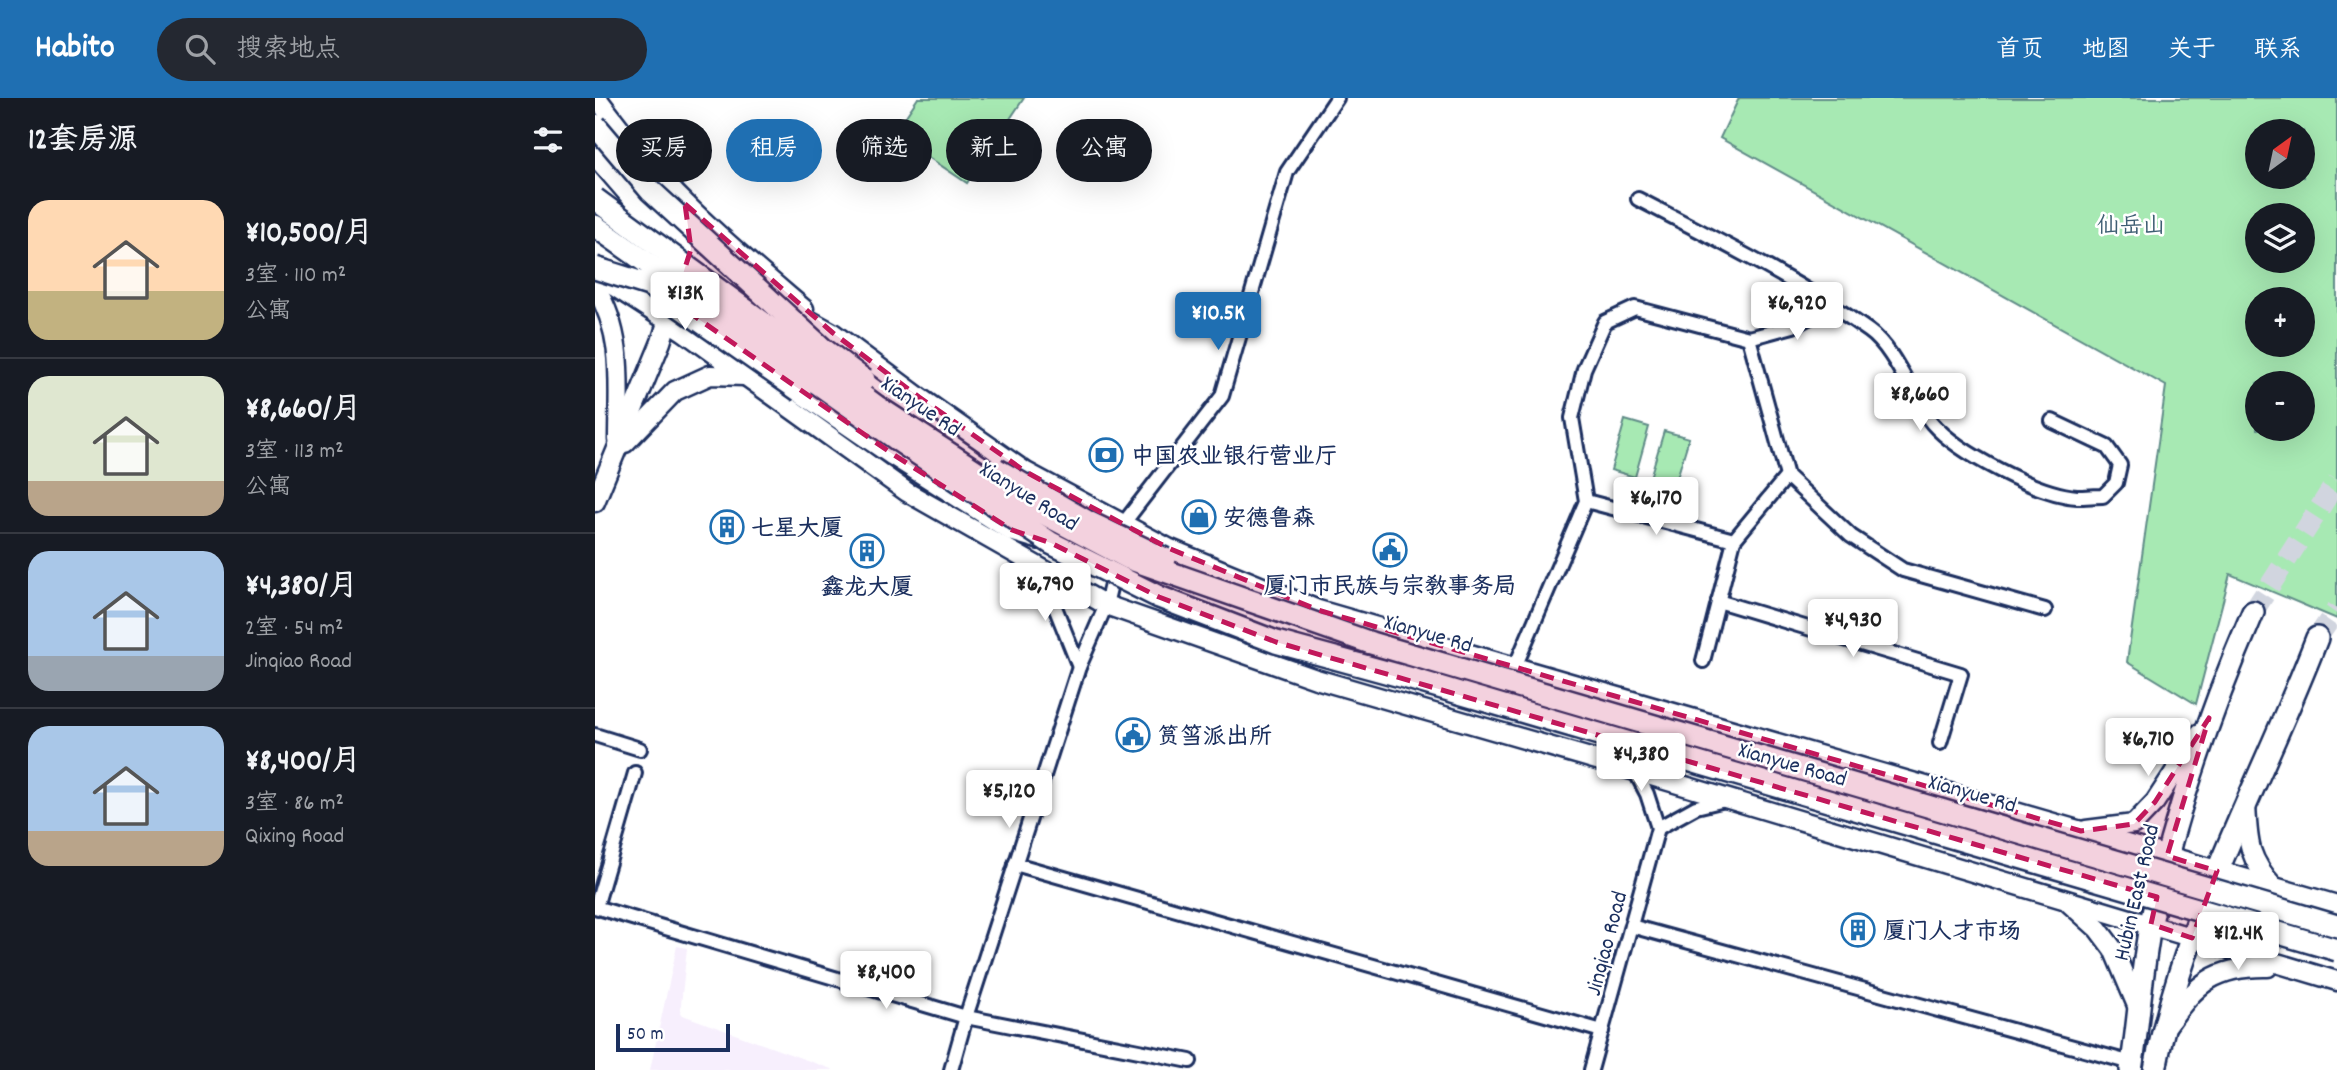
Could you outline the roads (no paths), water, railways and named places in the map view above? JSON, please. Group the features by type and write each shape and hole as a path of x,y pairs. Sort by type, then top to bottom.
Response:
{"main road":[{"path":"597,98 627,138 685,204 740,255 833,333 1026,472 1168,548 1318,610 2337,905"},
{"path":"595,125 661,200 823,349 896,404 987,463 1090,523 1245,599"},
{"path":"595,156 641,209 721,272 833,333"},
{"name":"Xianyue Rd","path":"595,199 876,407 1033,508 1128,558 1371,643 2337,926"},
{"path":"595,502 668,321 691,249 685,204"},
{"name":"Xianyue Road","path":"595,226 804,376 1051,542 1160,597 1276,642 1408,678 2337,950"},
{"path":"595,242 804,376"},
{"path":"595,271 907,492 1106,605 1316,679 1731,799 2337,981"},
{"path":"595,271 649,285 894,455 1012,530 1051,542"},
{"path":"595,287 616,334 618,450"},
{"path":"618,450 675,391 710,375 745,376"},
{"name":"Hubin East Road","path":"2131,1066 2151,924 2167,856 2209,718 2253,612"},
{"path":"2155,1070 2162,1032 2217,871 2317,638"},
{"path":"2081,831 2134,824 2155,802 2209,718"},
{"path":"2246,805 2248,841 2258,869 2274,887"},
{"path":"2063,898 2098,929 2113,949 2138,1008"},
{"path":"2162,1032 2186,999 2211,977 2242,967 2294,968"}],"street":[{"path":"951,1070 1079,667 1106,605 1123,524 1222,396 1287,172 1338,98"},
{"path":"1638,199 1779,273 1872,333 1899,368 1932,423 1961,449 2024,482 2075,497 2103,496 2116,484 2120,465 2107,447 2052,421"},
{"path":"1514,667 1587,501 1572,418 1584,369 1605,323 1635,309 1749,338 1793,326 1831,306"},
{"path":"1749,338 1787,476 1851,536 1903,570 2045,610"},
{"path":"1703,661 1734,540 1787,476"},
{"path":"1587,501 1734,540"},
{"path":"1039,567 1079,667"},
{"path":"1718,601 1961,674 1940,743"},
{"path":"595,735 641,749"},
{"path":"1635,771 1647,794 1658,828 1696,807 1731,799"},
{"path":"635,773 596,907 966,1017 1190,1061"},
{"name":"Jinqiao Road","path":"1591,1070 1658,828"},
{"path":"1016,864 1602,1031"},
{"path":"1631,926 2131,1066"}],"tunnel":[{"path":"2253,612 2337,481"},
{"path":"2317,638 2337,609"}],"place":[{"name":"中国农业银行营业厅","path":"1106,455"},
{"name":"安德鲁森","path":"1199,517"},
{"name":"七星大厦","path":"727,527"},
{"name":"厦门市民族与宗教事务局","path":"1390,550"},
{"name":"鑫龙大厦","path":"867,551"},
{"name":"筼筜派出所","path":"1133,735"},
{"name":"厦门人才市场","path":"1858,930"}],"park label":[{"name":"仙岳山","path":"2131,224"}]}
